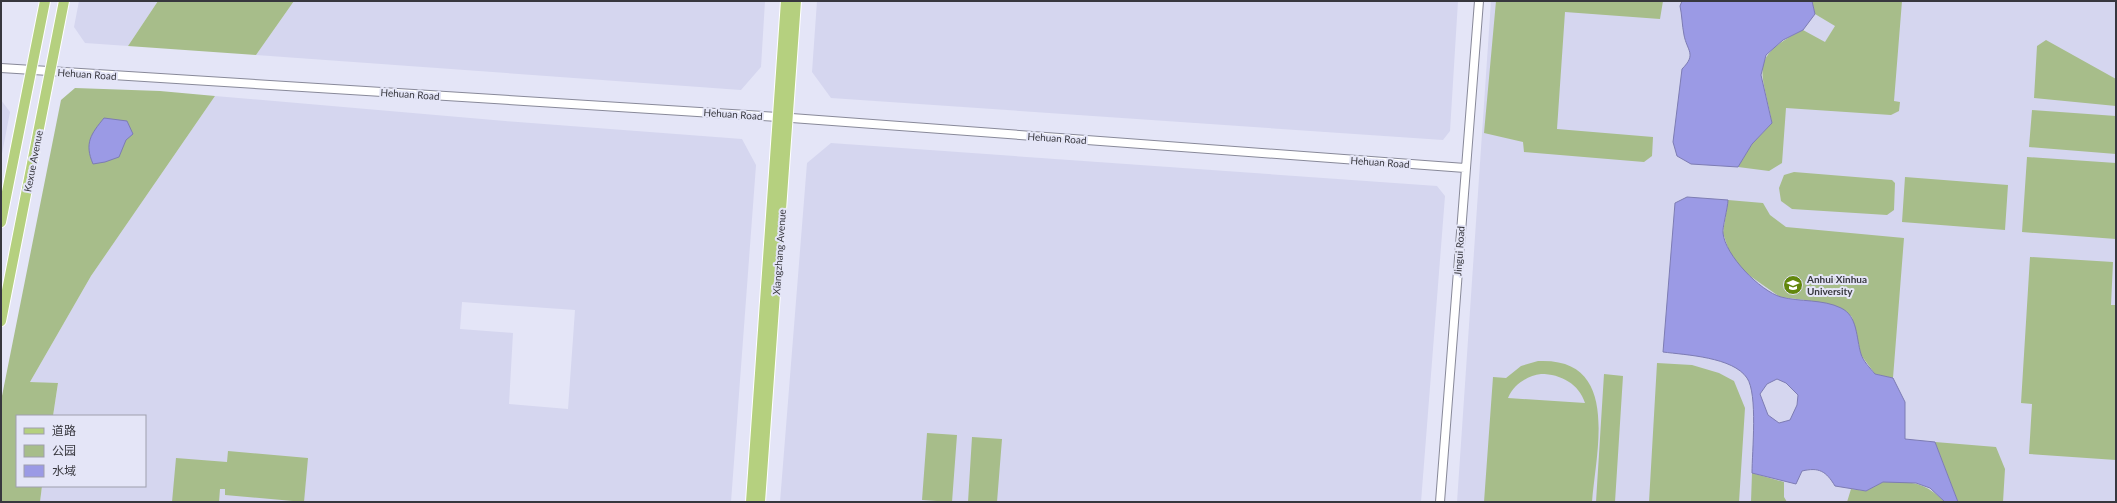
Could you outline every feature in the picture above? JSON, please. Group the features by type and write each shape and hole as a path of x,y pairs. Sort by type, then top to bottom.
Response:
{"main road":[{"name":"Kexue Avenue","path":"1,222 30,70 45,1"},
{"name":"Kexue Avenue","path":"1,321 64,1"},
{"name":"Xiangzhang Avenue","path":"751,502 786,1"},
{"name":"Xiangzhang Avenue","path":"760,502 789,118 796,1"}],"street":[{"name":"Jingui Road","path":"1440,502 1479,1"},
{"name":"Hehuan Road","path":"1,68 778,117 1465,168"}],"shaded area":[{"path":"79,1 158,1 128,46 85,43 74,27"},
{"path":"294,1 765,1 761,67 741,90 256,55"},
{"path":"817,1 1458,1 1450,131 1443,140 831,98 812,72"},
{"name":"Anhui Xinhua University","path":"1491,1 2116,1 2116,502 1457,502"},
{"path":"215,96 505,121 742,139 756,165 731,502 40,502 42,487 146,487 146,415 53,415 58,384 30,382 91,276","holes":["462,302 575,310 568,409 509,404 513,333 460,329"]},
{"path":"1,100 10,112 1,159"},
{"path":"831,143 1437,186 1445,196 1421,502 780,502 807,163"}],"green space":[{"path":"158,1 294,1 256,55 128,46"},
{"path":"1496,1 1663,1 1660,19 1565,12 1557,129 1653,137 1652,156 1644,162 1524,152 1523,142 1484,133"},
{"path":"1812,1 1902,1 1894,101 1900,102 1899,111 1891,115 1786,108 1782,163 1769,171 1738,167 1752,144 1772,123 1763,78 1763,68 1766,58 1773,49 1803,30 1825,42 1835,26 1815,14"},
{"path":"2046,40 2116,79 2116,106 2034,98 2037,46"},
{"path":"75,88 160,91 215,96 91,276 30,382 58,383 53,415 16,415 16,487 42,487 40,502 1,502 1,401 61,100"},
{"path":"2032,110 2116,116 2116,154 2029,147"},
{"path":"2027,157 2116,163 2116,239 2022,232"},
{"path":"1794,172 1892,180 1895,183 1894,210 1887,215 1792,209 1781,201 1779,188 1784,175"},
{"path":"1905,177 2008,185 2005,230 1902,222"},
{"path":"1728,200 1763,203 1770,215 1786,227 1904,238 1893,378 1875,374 1861,355 1852,317 1841,308 1805,300 1780,297 1743,271 1730,254 1723,233"},
{"path":"2030,257 2113,262 2111,305 2116,305 2116,460 2029,454 2032,404 2021,403"},
{"path":"1538,361 1564,364 1582,374 1593,390 1598,410 1599,433 1592,502 1484,502 1493,377 1506,378 1521,366","holes":["1541,374 1548,374 1562,378 1574,385 1585,403 1508,398 1517,385 1526,379"]},
{"path":"1657,363 1692,365 1719,373 1734,381 1745,408 1739,502 1649,502"},
{"path":"1604,374 1623,376 1615,502 1596,502"},
{"path":"927,433 957,435 952,502 922,500"},
{"path":"972,437 1002,439 997,502 968,502"},
{"path":"1935,442 1996,447 2005,469 2003,502 1958,502"},
{"path":"228,451 308,458 304,502 225,495 225,489 220,489 219,502 172,502 176,458 227,462"},
{"path":"1752,473 1784,482 1784,497 1787,502 1751,502"},
{"path":"1897,481 1923,486 1934,492 1945,502 1847,502 1851,489 1866,491 1883,482"}],"water":[{"path":"1682,1 1812,1 1815,14 1803,30 1783,40 1766,55 1761,75 1772,123 1752,144 1738,167 1691,164 1677,156 1673,142 1682,69 1687,64 1690,56 1683,31 1680,6"},
{"path":"104,118 127,121 133,134 126,140 119,157 93,164 89,150 90,139"},
{"path":"1687,197 1728,200 1723,231 1725,242 1737,261 1754,280 1763,288 1781,297 1827,303 1841,308 1851,316 1856,328 1861,354 1865,362 1875,374 1893,378 1905,402 1905,439 1935,442 1958,502 1945,502 1930,488 1916,483 1883,482 1866,491 1835,486 1822,471 1818,470 1802,471 1796,484 1752,473 1753,410 1750,386 1747,378 1740,371 1720,361 1663,352 1675,203","holes":["1777,379 1786,383 1798,395 1797,405 1790,420 1779,423 1768,415 1760,394 1767,384"]}],"place":[{"name":"Anhui Xinhua University","path":"1793,285"}]}
